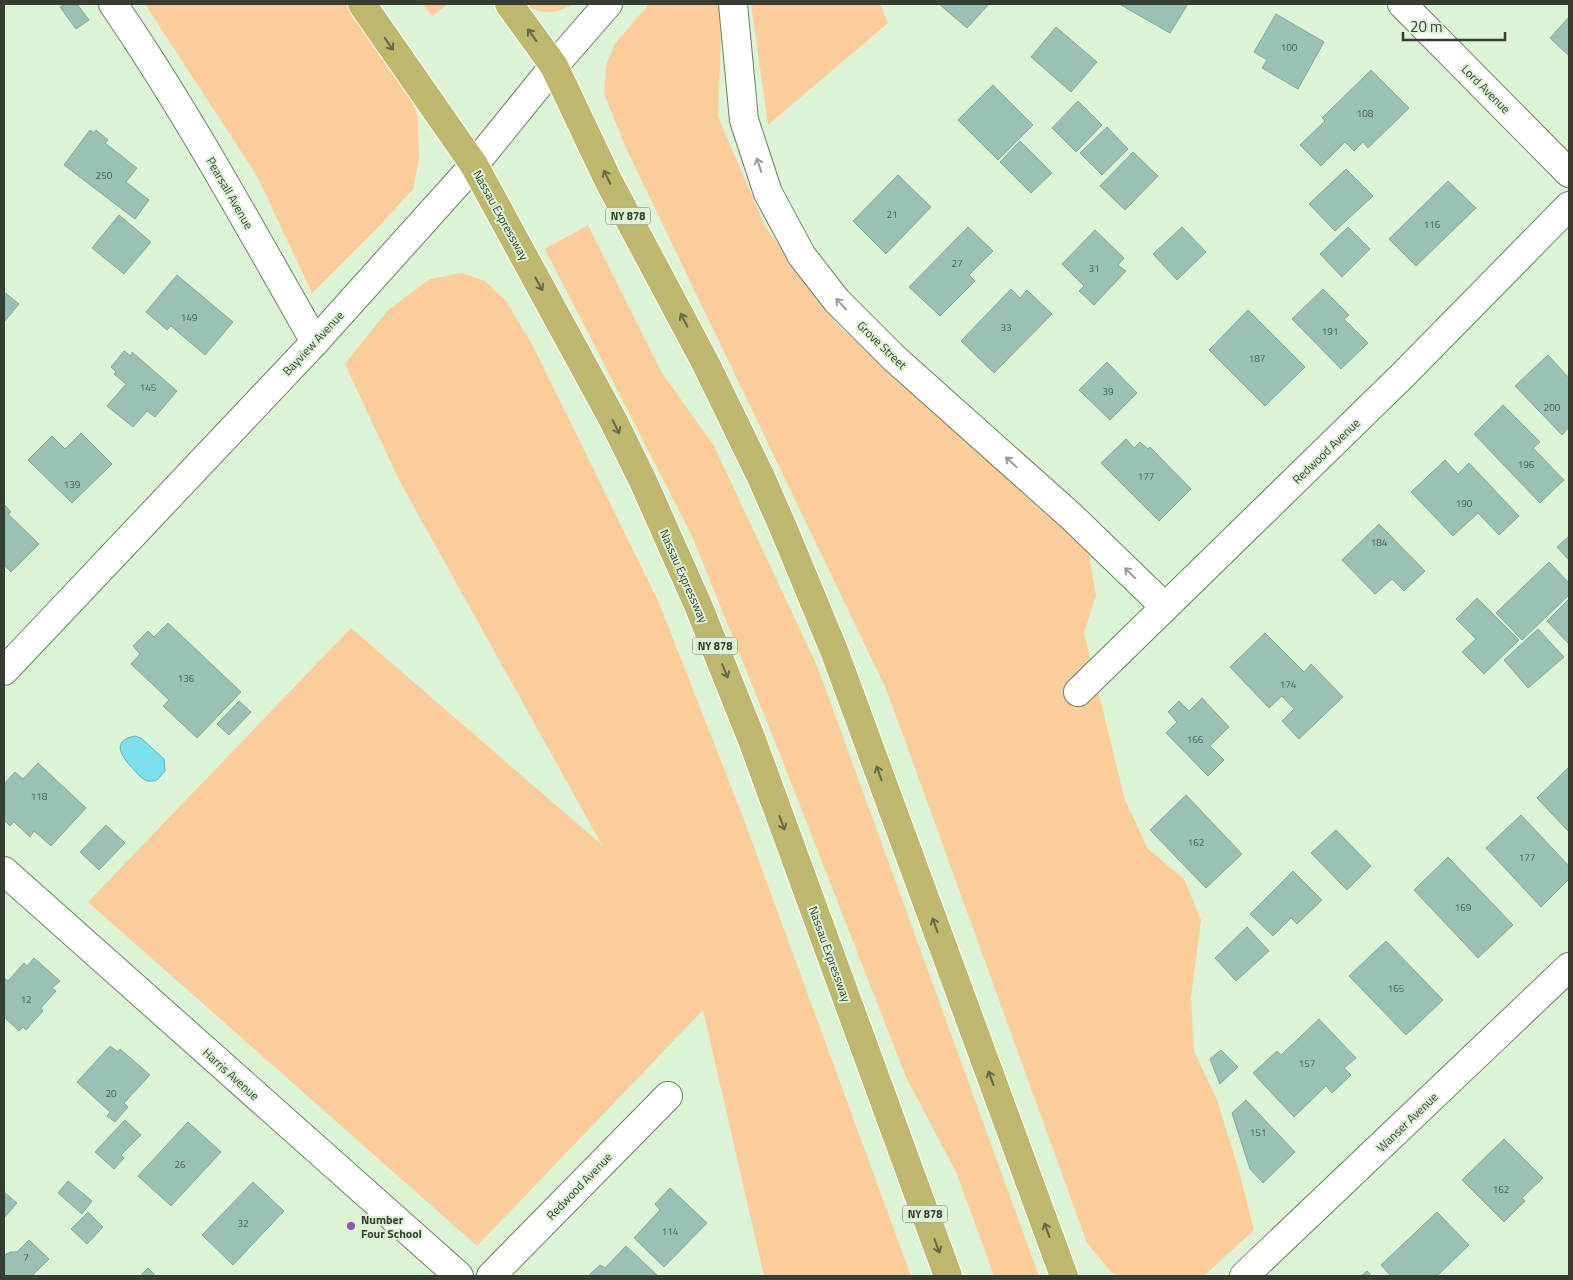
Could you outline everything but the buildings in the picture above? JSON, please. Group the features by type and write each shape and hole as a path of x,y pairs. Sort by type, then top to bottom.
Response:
{"highway":[{"name":"Nassau Expressway","path":"362,4 474,164 613,420 643,481 698,606 752,740 948,1276"},
{"name":"NY 878","path":"509,4 554,66 608,180 706,364 786,532 835,653 1064,1276"}],"street":[{"name":"Pearsall Avenue","path":"113,4 141,45 230,192 315,342"},
{"name":"Bayview Avenue","path":"4,671 315,342 474,164 554,66 608,4"},
{"name":"Grove Street","path":"733,4 744,120 768,193 802,256 837,301 894,358 1072,517 1165,607"},
{"name":"Lord Avenue","path":"1402,4 1569,173"},
{"name":"Redwood Avenue","path":"1078,692 1403,376 1569,206"},
{"name":"Harris Avenue","path":"4,871 458,1276"},
{"name":"Wanser Avenue","path":"1244,1276 1569,967"},
{"name":"Redwood Avenue","path":"491,1276 668,1096"}],"shaded area":[{"path":"145,4 352,4 408,89 418,117 419,159 413,189 312,293 257,176"},
{"path":"422,4 448,4 432,16"},
{"path":"522,4 574,4 554,12 542,12"},
{"path":"649,4 722,4 718,117 766,228 838,325 1088,550 1096,595 1084,633 1125,800 1148,849 1184,879 1201,920 1191,998 1194,1051 1217,1100 1239,1171 1254,1230 1204,1276 1118,1276 1111,1272 1087,1243 887,691 626,148 604,94 606,66 615,44"},
{"path":"751,4 880,4 888,23 768,125"},
{"path":"588,225 662,373 714,446 818,668 1039,1276 994,1276 957,1174 906,1077 772,734 692,536 545,249"},
{"path":"462,273 485,281 506,301 533,346 659,603 741,812 911,1276 764,1276 703,1010 477,1246 88,902 351,628 602,845 400,482 345,364 388,310 430,279"}],"water":[{"path":"135,736 141,738 164,759 165,771 157,780 147,781 144,779 123,755 120,746 122,742 127,738"}],"place":[{"name":"Number Four School","path":"351,1226"}]}
